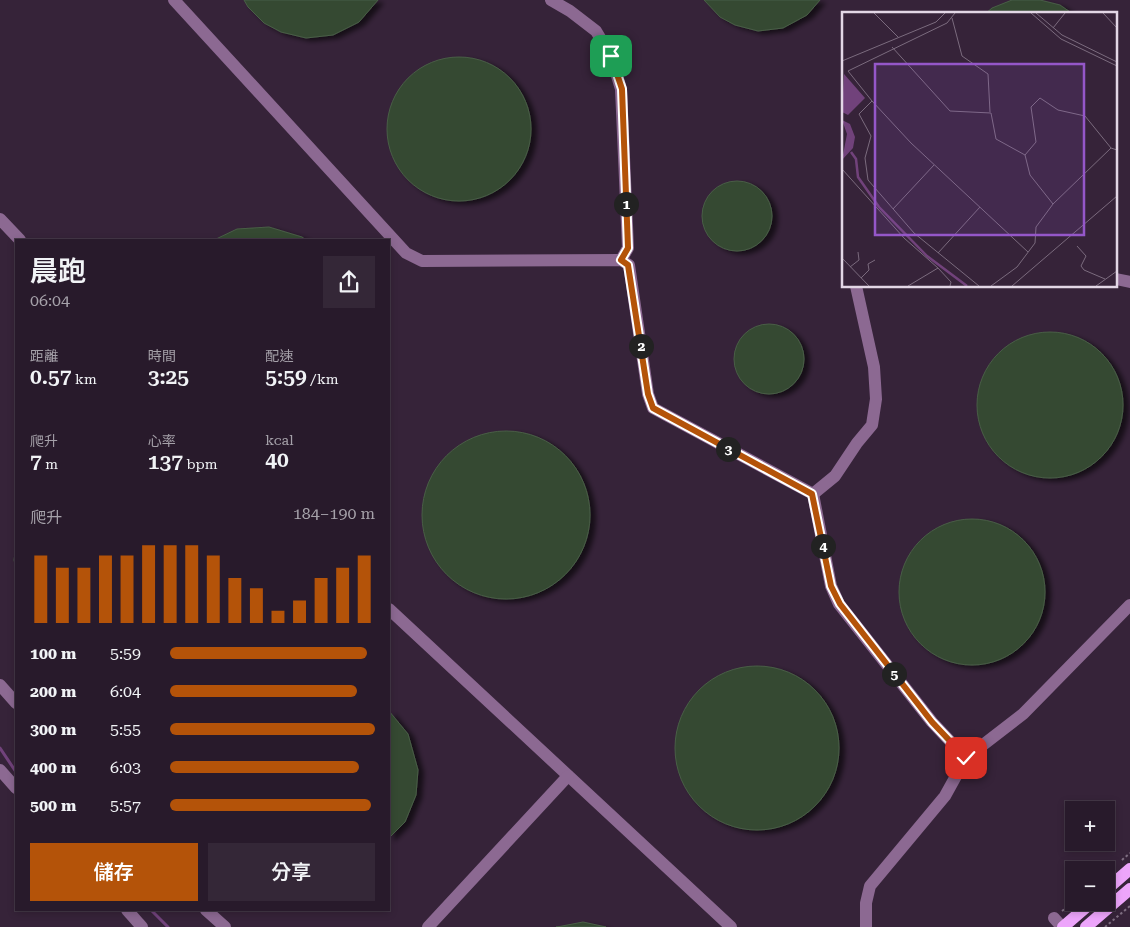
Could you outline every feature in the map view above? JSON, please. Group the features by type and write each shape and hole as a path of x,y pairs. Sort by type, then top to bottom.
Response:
{"main road":[{"path":"1115,882 1130,869"},
{"path":"1086,927 1130,889"},
{"path":"1060,924 1079,911"}],"street":[{"path":"174,0 406,253 422,261 621,260 628,265 648,394 653,408 812,494 831,586 840,604 932,722 966,758"},
{"path":"551,0 570,11 596,31 611,56 622,89 628,248 621,260"},
{"path":"0,219 19,239"},
{"path":"812,494 835,476 857,443 872,425 876,399 874,367 856,288"},
{"path":"866,927 866,903 870,886 945,796 966,758 1023,714 1130,605"},
{"path":"390,610 731,927"},
{"path":"0,685 15,702"},
{"path":"0,770 15,787"},
{"path":"428,927 568,776"},
{"path":"128,911 142,927"},
{"path":"207,911 225,927"}],"path":[{"path":"1105,927 1130,906"}],"building":[{"path":"244,0 378,0 359,22 333,35 306,38 281,32 264,23 248,7"},
{"path":"704,0 820,0 807,15 783,28 758,31 735,25 720,17"},
{"path":"1012,0 1040,0 1060,5 1070,12 987,12 992,8"},
{"path":"459,57 487,62 510,78 526,101 531,129 526,157 510,180 487,196 459,201 431,196 408,180 392,157 387,129 392,101 408,78 431,62"},
{"path":"744,181 757,187 766,196 770,202 772,216 770,230 762,241 751,249 730,251 723,249 712,241 704,230 702,209 704,202 712,191 723,183"},
{"path":"269,227 305,239 216,239 237,229"},
{"path":"769,324 782,327 794,334 801,346 804,359 801,372 794,384 782,391 769,394 756,391 744,384 737,372 734,359 737,346 744,334 756,327"},
{"path":"1050,332 1078,337 1102,353 1118,377 1123,405 1118,433 1102,457 1078,473 1050,478 1022,473 998,457 982,433 977,405 982,377 998,353 1022,337"},
{"path":"506,431 530,435 546,441 571,462 580,475 586,491 590,515 586,539 580,555 559,580 546,589 530,595 506,599 482,595 466,589 441,568 432,555 426,539 422,515 426,491 432,475 453,450 466,441 482,435"},
{"path":"972,519 1000,525 1023,541 1039,564 1045,592 1039,620 1023,643 1000,659 972,665 944,659 921,643 905,620 899,592 905,564 921,541 944,525"},
{"path":"765,666 781,669 796,676 809,684 821,696 836,724 839,748 838,764 833,779 821,800 809,812 781,827 749,830 733,827 718,820 705,812 693,800 678,772 675,740 678,724 685,709 693,696 705,684 733,669"},
{"path":"390,712 408,734 418,770 416,795 405,822 390,837"},
{"path":"583,922 606,927 557,927"}],"waterway":[{"path":"0,748 15,770"},
{"path":"152,911 168,927"}],"route":[{"path":"611,56 622,89 628,248 621,260 628,265 648,394 653,408 812,494 831,586 840,604 932,722 966,758"}]}
